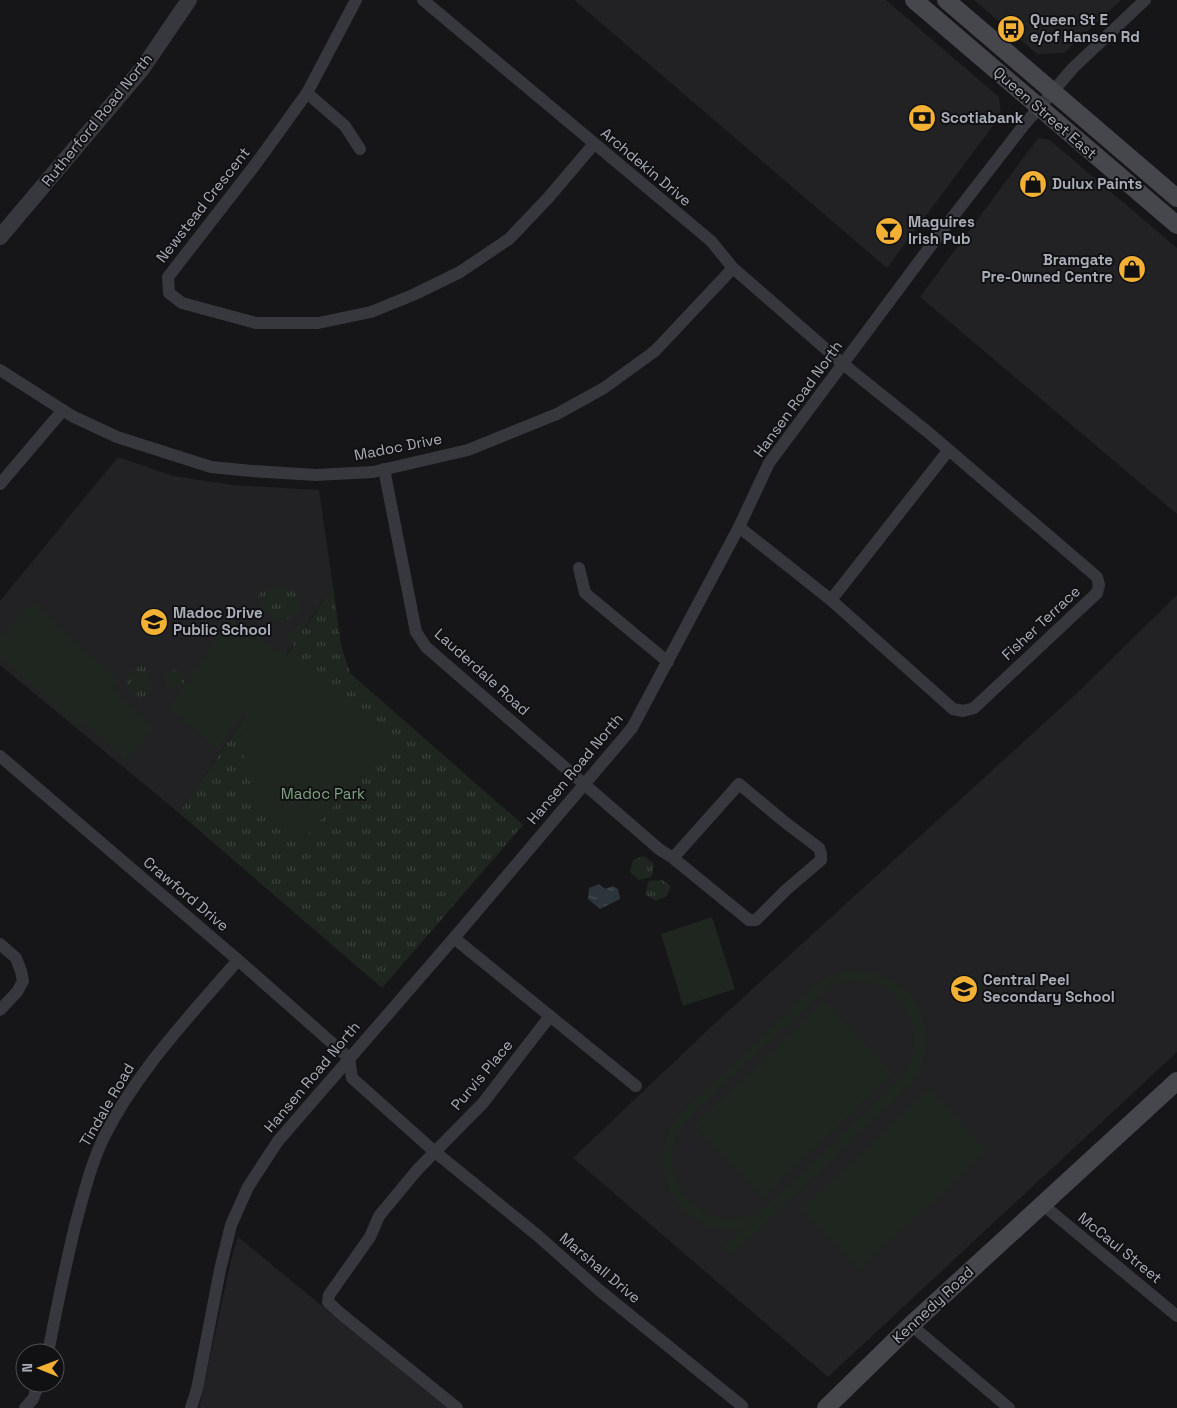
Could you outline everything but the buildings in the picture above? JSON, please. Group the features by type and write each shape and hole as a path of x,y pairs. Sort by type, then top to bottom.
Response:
{"main road":[{"name":"Queen Street East","path":"914,0 1177,225"},
{"name":"Queen Street East","path":"946,0 1177,198"},
{"name":"Kennedy Road","path":"826,1408 911,1325 1177,1081"}],"street":[{"name":"Rutherford Road North","path":"0,237 142,69 188,0"},
{"name":"Newstead Crescent","path":"356,0 307,93 255,164 168,276 169,292 182,303 256,322 318,323 371,312 413,295 460,272 509,239 548,198 594,144"},
{"name":"Archdekin Drive","path":"422,0 711,242 733,268 843,364"},
{"name":"Hansen Road North","path":"192,1408 220,1270 231,1226 248,1187 278,1141 586,784 632,728 739,526 769,463 941,232 1024,125 1073,68 1145,0"},
{"path":"307,93 345,126 360,149"},
{"name":"Madoc Drive","path":"0,370 72,416 117,437 211,467 252,472 316,475 373,472 468,450 557,414 604,388 656,351 733,268"},
{"name":"Fisher Terrace","path":"739,526 831,600 954,709 962,711 974,708 1097,593 1099,585 1097,577 929,433 843,364"},
{"path":"0,484 63,410"},
{"path":"831,600 948,451"},
{"name":"Lauderdale Road","path":"384,469 416,632 426,647 659,849 673,858 748,920 756,920 786,890 821,860 821,854 819,848 739,784 673,858"},
{"path":"579,568 585,593 668,662"},
{"name":"Crawford Drive","path":"0,756 349,1058"},
{"path":"454,938 636,1086"},
{"path":"0,944 16,958 23,981 17,992 0,1010"},
{"name":"Tindale Road","path":"50,1343 65,1266 84,1192 92,1166 104,1139 147,1068 238,960"},
{"name":"Purvis Place","path":"435,1152 483,1103 550,1016"},
{"name":"Marshall Drive","path":"349,1058 352,1078 435,1152 537,1235 599,1290 742,1406 741,1408"},
{"path":"435,1152 418,1169 379,1216 370,1237 328,1295 328,1302 457,1408"},
{"name":"McCaul Street","path":"1042,1204 1177,1316"},
{"path":"911,1325 1009,1408"},
{"path":"25,1408 33,1399 35,1393"}],"shaded area":[{"path":"574,0 886,0 999,97 1001,115 887,268"},
{"path":"974,0 1121,0 1064,53 1037,54"},
{"path":"1038,138 1051,141 1177,248 1177,514 920,297"},
{"name":"Madoc Drive Public School","path":"118,457 173,476 233,485 319,490 333,586 179,813 0,665 0,601"},
{"name":"Central Peel Secondary School","path":"1177,595 1177,1052 828,1377 573,1158 713,1025 1077,693"},
{"path":"238,1237 447,1408 199,1408 227,1278"}],"green space":[{"path":"282,584 298,595 301,610 281,623 264,611 257,598 261,592"},
{"name":"Madoc Park","path":"333,586 341,645 350,673 523,825 382,988 179,813 294,645 286,635 301,624 306,627"},
{"path":"32,602 119,681 113,688 155,728 125,761 83,721 77,727 0,656 0,637"},
{"path":"231,617 277,651 279,649 388,739 389,746 307,835 278,824 265,810 254,791 243,752 242,736 245,709 217,749 169,708"},
{"path":"138,664 145,667 153,688 145,697 137,698 127,690 126,682"},
{"path":"179,668 185,682 167,689 162,675"},
{"path":"644,856 654,864 652,877 639,880 630,872 633,860"},
{"path":"662,880 671,886 666,897 655,901 645,894 649,881"},
{"path":"712,917 735,989 683,1006 661,934"},
{"path":"847,971 870,972 889,979 905,989 918,1005 922,1015 927,1037 925,1058 911,1085 731,1256 722,1247 741,1230 714,1228 694,1219 681,1208 672,1195 665,1180 663,1164 668,1132 677,1116 818,983 827,977","holes":["850,981 874,984 881,987 890,992 904,1007 912,1026 914,1046 911,1060 903,1074 896,1083 768,1204 745,1216 725,1218 709,1214 696,1206 685,1195 677,1181 673,1166 673,1150 678,1135 688,1119 820,995 834,985"]},
{"path":"824,1001 893,1073 763,1198 694,1125"},
{"path":"929,1089 987,1151 859,1270 801,1209"}],"water":[{"path":"599,884 605,889 613,886 618,889 620,899 600,909 588,899 589,888"}],"place":[{"name":"Queen St E e/of Hansen Rd","path":"1011,29"},
{"name":"Scotiabank","path":"922,118"},
{"name":"Dulux Paints","path":"1033,184"},
{"name":"Maguires Irish Pub","path":"889,231"},
{"name":"Bramgate Pre-Owned Centre","path":"1132,269"},
{"name":"Madoc Drive Public School","path":"154,622"},
{"name":"Central Peel Secondary School","path":"964,989"}]}
